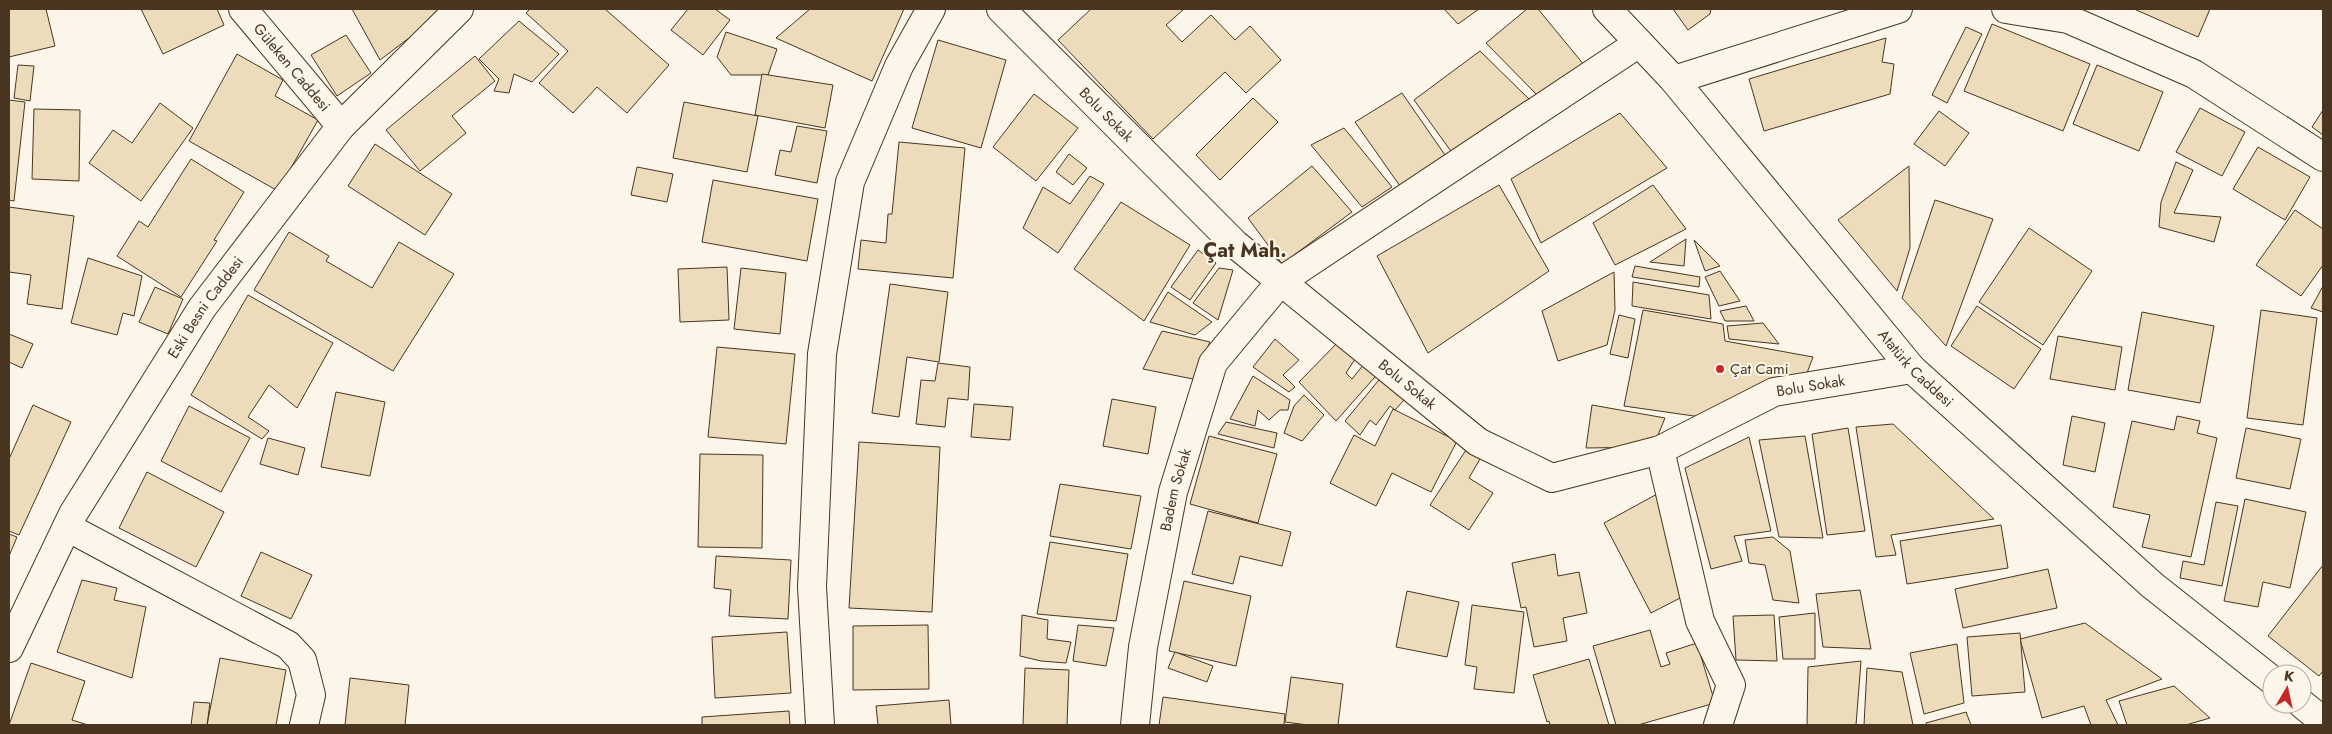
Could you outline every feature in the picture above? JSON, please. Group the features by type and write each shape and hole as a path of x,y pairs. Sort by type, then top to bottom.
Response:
{"street":[{"name":"Güleken Caddesi","path":"243,9 341,126"},
{"name":"Eski Besni Caddesi","path":"9,648 67,527 202,308 341,126 459,9"},
{"path":"820,725 812,587 822,354 850,182 899,66 931,9"},
{"name":"Bolu Sokak","path":"1001,9 1235,244 1478,442 1552,478 1660,450 1774,392 1912,369"},
{"name":"Atatürk Caddesi","path":"1607,9 1674,80 1912,369 2152,585 2262,672"},
{"path":"1674,80 1898,9"},
{"path":"2006,9 2060,14 2194,74 2323,157"},
{"name":"Badem Sokak","path":"1135,725 1143,647 1173,492 1214,363 1281,281 1639,42"},
{"path":"1660,450 1700,621 1731,685 1718,725"},
{"path":"67,527 288,645 302,660 311,695 304,725"},
{"path":"2312,712 2323,721"}],"building":[{"path":"9,9 46,9 55,46 9,57"},
{"path":"141,9 217,9 224,25 163,54"},
{"path":"352,9 439,9 442,13 380,60"},
{"path":"530,9 605,9 669,65 627,113 597,87 573,113 539,83 568,51 526,13"},
{"path":"688,9 715,9 730,20 703,55 671,30"},
{"path":"810,9 904,9 872,81 776,38"},
{"path":"1091,9 1184,9 1166,25 1182,42 1211,15 1235,40 1250,26 1281,60 1246,93 1225,72 1153,139 1058,40"},
{"path":"1444,9 1479,9 1458,24"},
{"path":"1527,9 1538,9 1585,66 1537,95 1486,43"},
{"path":"1673,9 1711,9 1710,14 1688,30"},
{"path":"2134,9 2210,9 2198,37"},
{"path":"519,21 559,54 532,82 514,74 509,93 494,91 499,79 479,59"},
{"path":"1992,24 2090,64 2063,131 1964,91"},
{"path":"1966,27 1982,34 1947,103 1932,95"},
{"path":"726,32 777,49 768,75 731,75 717,57"},
{"path":"346,35 371,73 337,96 311,55"},
{"path":"1886,38 1882,62 1894,64 1890,94 1764,131 1749,79"},
{"path":"938,40 1006,60 981,148 912,128"},
{"path":"1480,51 1530,100 1453,154 1414,100"},
{"path":"237,54 283,80 275,96 318,120 278,191 189,141"},
{"path":"475,56 495,81 452,116 466,133 420,171 386,130"},
{"path":"18,65 34,66 30,101 14,98"},
{"path":"2097,65 2163,92 2139,151 2073,124"},
{"path":"762,74 833,85 825,128 755,115"},
{"path":"1402,93 1445,155 1400,186 1355,122"},
{"path":"1034,94 1078,128 1036,181 993,147"},
{"path":"1253,98 1278,122 1220,180 1196,155"},
{"path":"9,100 25,102 14,201 9,200"},
{"path":"684,102 758,116 747,172 673,158"},
{"path":"160,103 193,128 141,201 89,163 113,130 132,143"},
{"path":"2200,108 2245,132 2222,176 2176,152"},
{"path":"34,109 80,110 79,181 32,179"},
{"path":"2323,110 2323,135 2312,127"},
{"path":"1939,111 1969,133 1945,166 1914,144"},
{"path":"1620,113 1667,168 1541,243 1511,179"},
{"path":"797,126 827,131 817,183 775,175 780,150 791,152"},
{"path":"1344,128 1392,187 1362,207 1311,145"},
{"path":"899,142 965,148 953,278 858,269 861,240 886,243 888,214 892,214"},
{"path":"375,144 452,194 425,235 348,186"},
{"path":"2258,147 2310,177 2285,220 2233,189"},
{"path":"1069,154 1087,168 1073,185 1056,172"},
{"path":"191,159 244,192 214,240 217,241 181,297 117,256 139,221 148,227"},
{"path":"2176,162 2193,170 2174,213 2221,217 2214,242 2159,227 2161,202"},
{"path":"1312,166 1352,212 1282,264 1248,218"},
{"path":"1909,166 1910,248 1897,291 1838,220"},
{"path":"637,167 673,174 667,202 631,195"},
{"path":"1090,176 1104,184 1058,253 1023,228 1043,187 1070,204"},
{"path":"713,180 818,199 807,261 702,242"},
{"path":"1499,185 1549,271 1428,353 1377,256"},
{"path":"1653,185 1686,229 1615,265 1593,223"},
{"path":"1935,200 1993,219 1946,346 1902,298"},
{"path":"1121,202 1190,245 1144,321 1074,269"},
{"path":"9,207 74,216 62,309 27,304 31,275 9,272"},
{"path":"2295,210 2323,229 2323,265 2301,296 2256,265"},
{"path":"2029,228 2092,271 2043,345 1979,302"},
{"path":"289,232 329,256 326,261 372,288 399,242 454,274 393,371 254,290"},
{"path":"1686,239 1684,266 1650,262"},
{"path":"1694,240 1720,266 1705,271"},
{"path":"1198,250 1216,263 1190,300 1171,287"},
{"path":"88,258 142,276 134,316 123,313 117,335 71,323"},
{"path":"1635,266 1700,277 1699,287 1632,277"},
{"path":"727,267 729,320 680,322 678,269"},
{"path":"741,268 786,273 780,334 734,329"},
{"path":"1219,268 1233,270 1218,320 1193,303"},
{"path":"1720,271 1740,301 1719,306 1705,277"},
{"path":"1614,272 1615,310 1607,345 1558,361 1542,311"},
{"path":"1633,282 1709,295 1711,319 1632,306"},
{"path":"890,284 948,292 939,362 907,357 899,417 872,413"},
{"path":"2323,286 2323,312 2311,308"},
{"path":"155,287 183,299 168,334 139,322"},
{"path":"1168,292 1212,322 1195,335 1150,322"},
{"path":"248,295 333,343 297,408 269,385 248,417 269,431 262,439 191,395"},
{"path":"1746,306 1754,321 1725,321 1720,311"},
{"path":"1977,306 2041,349 2014,389 1951,346"},
{"name":"Çat Cami","path":"1643,310 1723,324 1725,341 1813,357 1804,381 1701,417 1624,406"},
{"path":"2261,310 2317,318 2303,425 2247,418"},
{"path":"2142,312 2214,326 2200,403 2128,390"},
{"path":"1619,315 1635,319 1628,358 1610,354"},
{"path":"1763,323 1779,344 1729,339 1727,326"},
{"path":"1162,331 1210,342 1193,379 1143,369"},
{"path":"9,334 33,344 22,368 9,362"},
{"path":"2058,336 2122,347 2115,390 2050,379"},
{"path":"1275,339 1299,360 1283,375 1295,387 1289,392 1253,367"},
{"path":"1340,340 1359,353 1346,373 1352,379 1368,359 1382,369 1336,421 1299,382"},
{"path":"717,347 795,354 786,444 708,437"},
{"path":"938,363 970,367 968,400 948,398 945,427 916,424 921,380 935,381"},
{"path":"1383,375 1405,399 1395,410 1390,406 1376,425 1370,420 1360,435 1345,421"},
{"path":"1253,376 1290,400 1288,410 1280,410 1269,420 1258,410 1255,426 1230,419"},
{"path":"336,392 385,402 370,476 321,467"},
{"path":"1304,395 1324,415 1302,441 1284,433 1294,406"},
{"path":"1112,399 1156,407 1148,454 1103,446"},
{"path":"974,404 1013,407 1010,440 971,437"},
{"path":"33,405 71,422 19,535 9,531 9,459"},
{"path":"1592,405 1665,418 1653,447 1586,448"},
{"path":"189,406 250,438 221,492 161,461"},
{"path":"1393,409 1457,441 1431,492 1392,473 1376,506 1330,483 1354,435 1375,446"},
{"path":"2072,416 2105,423 2095,472 2063,465"},
{"path":"2177,416 2200,421 2197,433 2217,438 2191,557 2142,547 2150,515 2113,507 2132,421 2174,430"},
{"path":"1226,422 1277,433 1274,448 1218,434"},
{"path":"1893,424 1994,519 1891,535 1896,555 1876,557 1856,427"},
{"path":"1848,428 1865,531 1827,535 1812,434"},
{"path":"2246,428 2301,439 2290,489 2236,478"},
{"path":"1209,436 1277,454 1258,523 1190,504"},
{"path":"1805,436 1823,538 1779,537 1759,440"},
{"path":"1749,437 1771,531 1734,536 1742,561 1711,569 1685,468"},
{"path":"268,438 305,448 298,475 260,464"},
{"path":"859,442 940,447 932,612 849,608"},
{"path":"1466,450 1480,459 1469,478 1493,493 1469,530 1430,505"},
{"path":"700,454 763,455 762,548 698,547"},
{"path":"147,472 224,512 196,567 119,528"},
{"path":"1060,484 1141,496 1131,549 1050,536"},
{"path":"1659,493 1684,596 1651,613 1604,523"},
{"path":"2245,499 2306,512 2290,588 2263,582 2258,607 2224,601"},
{"path":"2216,502 2238,506 2222,586 2180,578 2183,561 2204,565"},
{"path":"1208,511 1291,532 1282,566 1240,556 1233,584 1192,574"},
{"path":"2001,525 2008,568 1907,584 1900,541"},
{"path":"9,534 17,537 9,556"},
{"path":"1773,537 1790,551 1799,603 1773,600 1765,565 1749,563 1745,540"},
{"path":"1050,542 1128,554 1116,621 1037,614"},
{"path":"261,552 312,575 291,619 241,596"},
{"path":"1555,554 1558,576 1579,572 1587,613 1563,618 1567,641 1534,647 1526,607 1521,608 1512,563"},
{"path":"716,556 791,560 788,619 729,616 731,590 714,588"},
{"path":"2323,565 2323,671 2319,676 2312,671 2312,664 2304,664 2268,636"},
{"path":"2048,569 2057,608 1963,628 1955,589"},
{"path":"82,580 117,588 114,600 146,607 132,678 57,652"},
{"path":"1184,581 1251,596 1236,666 1169,651"},
{"path":"1860,590 1871,649 1823,647 1816,594"},
{"path":"1407,591 1459,602 1447,657 1396,647"},
{"path":"1472,605 1524,612 1514,693 1474,689 1477,667 1465,665"},
{"path":"1815,613 1815,659 1783,659 1779,617"},
{"path":"1022,615 1048,620 1047,639 1071,642 1066,663 1041,661 1020,656"},
{"path":"1774,615 1777,661 1736,660 1733,616"},
{"path":"2085,623 2162,679 2106,700 2118,725 2091,725 2084,706 2042,718 2020,639"},
{"path":"928,625 929,689 853,690 853,626"},
{"path":"1078,625 1114,628 1106,666 1073,661"},
{"path":"1650,630 1661,667 1670,664 1666,653 1697,643 1715,703 1638,725 1616,725 1593,646"},
{"path":"787,632 791,693 715,698 712,637"},
{"path":"2020,633 2025,692 1972,696 1967,637"},
{"path":"1957,644 1964,703 1924,714 1910,653"},
{"path":"1175,652 1213,666 1207,682 1168,668"},
{"path":"220,658 286,670 276,725 207,725"},
{"path":"1589,659 1609,725 1550,725 1549,721 1547,722 1533,675"},
{"path":"1861,661 1856,725 1807,725 1808,667"},
{"path":"31,663 85,681 72,720 88,725 9,725"},
{"path":"1025,668 1069,670 1067,725 1023,725"},
{"path":"1867,668 1902,672 1913,725 1864,725"},
{"path":"1291,677 1343,684 1338,725 1308,725 1285,722"},
{"path":"350,678 409,685 405,725 345,725"},
{"path":"2174,686 2210,718 2186,725 2127,725 2119,701"},
{"path":"1163,697 1285,714 1284,725 1159,725"},
{"path":"949,700 951,725 878,725 876,706"},
{"path":"194,702 210,703 207,725 191,725"},
{"path":"789,711 790,725 702,725 702,717"},
{"path":"1966,712 1971,725 1927,725 1926,723"}],"place":[{"name":"Çat Cami","path":"1720,369"}],"district":[{"name":"Çat Mah.","path":"1245,250"}]}
